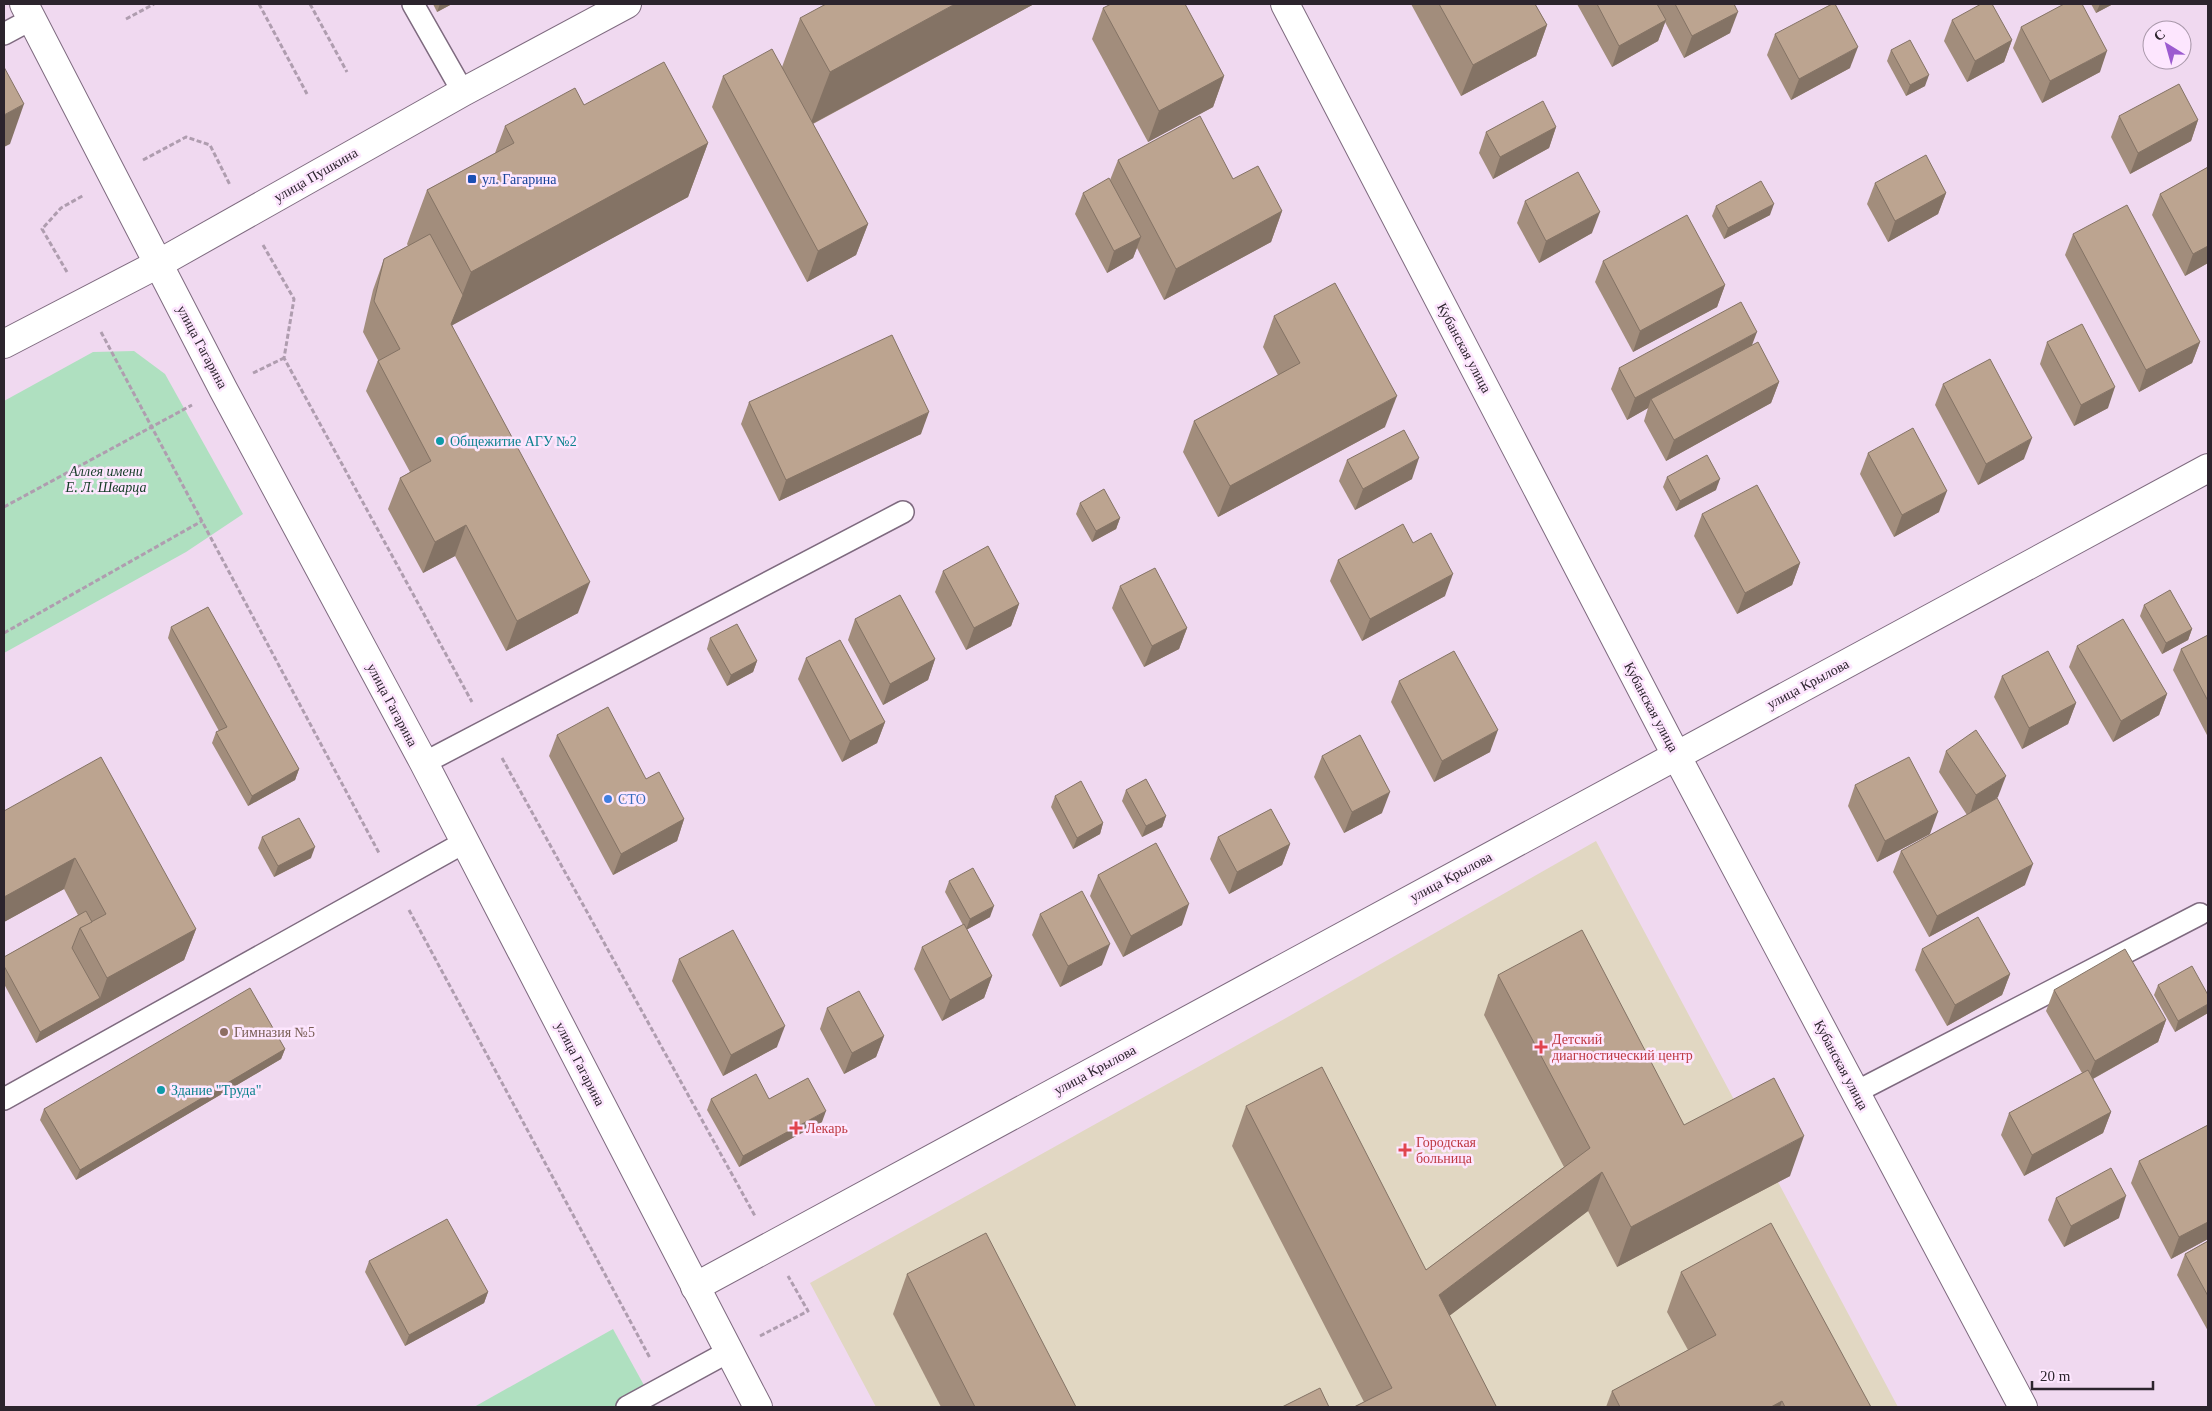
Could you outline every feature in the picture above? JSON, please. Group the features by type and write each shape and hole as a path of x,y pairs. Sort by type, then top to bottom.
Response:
{"street":[{"name":"улица Пушкина","path":"4,344 84,300 158,264 464,92 628,4"},
{"name":"Кубанская улица","path":"1285,4 1676,755 2023,1407"},
{"name":"улица Гагарина","path":"28,11 158,264 424,763 758,1407"},
{"name":"улица Крылова","path":"695,1288 2208,468"}],"lane":[{"path":"413,4 464,92"},
{"path":"4,34 28,11"},
{"path":"424,763 904,512"},
{"path":"4,1098 464,842"},
{"path":"1856,1092 2200,914"},
{"path":"627,1407 728,1352"}],"path":[{"path":"126,19 154,4"},
{"path":"259,4 307,94"},
{"path":"310,4 346,72"},
{"path":"666,1387 394,882 152,426 84,300 42,229 61,208 186,136 210,145 294,299 284,358 808,1311 728,1352"},
{"path":"4,506 152,426"},
{"path":"4,633 202,521"}],"shaded area":[{"name":"Городская больница","path":"1596,841 1898,1407 876,1407 810,1283 1286,1018"}],"green space":[{"name":"Аллея имени Е. Л. Шварца","path":"134,351 165,374 243,514 186,552 4,653 4,401 93,352"},
{"path":"613,1329 656,1407 474,1407"}],"building":[{"path":"826,4 955,4 830,72 800,18"},
{"path":"1111,4 1185,4 1224,76 1159,111 1103,8"},
{"path":"1439,4 1535,4 1547,25 1473,65"},
{"path":"1597,4 1657,4 1666,20 1619,46"},
{"path":"1675,4 1734,4 1738,12 1692,36"},
{"path":"1835,4 1858,47 1799,79 1775,34"},
{"path":"1981,4 1992,4 2012,40 1975,61 1952,20"},
{"path":"2064,4 2082,4 2107,51 2050,81 2021,27"},
{"path":"1910,40 1929,75 1910,85 1891,50"},
{"path":"772,49 868,224 818,251 723,76"},
{"path":"664,62 708,143 471,272 427,190 514,143 505,126 575,88 584,105"},
{"path":"4,67 24,104 4,115"},
{"path":"2179,84 2198,120 2138,153 2119,116"},
{"path":"1543,101 1556,127 1500,157 1486,132"},
{"path":"1200,116 1233,179 1258,166 1282,211 1176,269 1118,160"},
{"path":"1926,155 1946,193 1895,221 1875,183"},
{"path":"2208,167 2208,246 2193,254 2160,194"},
{"path":"1578,172 1600,212 1546,241 1525,201"},
{"path":"1109,178 1141,237 1114,251 1083,193"},
{"path":"1761,181 1774,204 1728,228 1716,206"},
{"path":"2127,205 2200,342 2146,370 2073,234"},
{"path":"1687,215 1725,285 1640,331 1603,261"},
{"name":"Общежитие АГУ №2","path":"430,234 463,295 451,324 590,582 517,621 466,525 435,542 400,478 431,461 378,361 400,349 374,301 384,259"},
{"path":"1335,283 1397,396 1230,486 1194,421 1300,363 1274,316"},
{"path":"1741,302 1757,332 1635,398 1619,368"},
{"path":"2082,324 2115,387 2081,405 2047,342"},
{"path":"892,335 929,412 786,480 749,402"},
{"path":"1758,342 1779,382 1674,440 1651,399"},
{"path":"1990,359 2032,438 1986,464 1943,384"},
{"path":"1913,428 1947,491 1902,515 1868,453"},
{"path":"1404,430 1419,458 1363,489 1347,460"},
{"path":"1707,455 1720,479 1680,501 1667,477"},
{"path":"1757,485 1800,563 1745,593 1702,514"},
{"path":"1104,489 1120,518 1096,531 1080,503"},
{"path":"1403,524 1413,543 1431,533 1453,574 1370,619 1338,560"},
{"path":"988,546 1019,604 974,628 943,571"},
{"path":"1155,568 1187,628 1152,646 1120,586"},
{"path":"2170,590 2192,629 2166,643 2144,605"},
{"path":"900,595 935,659 890,684 855,619"},
{"path":"208,607 299,769 252,796 216,732 227,727 171,627"},
{"path":"2123,619 2167,694 2121,721 2077,646"},
{"path":"737,624 757,661 731,675 710,638"},
{"path":"2208,635 2208,701 2181,649"},
{"path":"840,640 885,722 850,741 806,658"},
{"path":"1454,651 1498,730 1442,761 1399,681"},
{"path":"2048,651 2076,703 2029,728 2002,676"},
{"path":"608,707 646,779 659,772 684,819 621,854 557,735"},
{"path":"1976,730 2006,776 1976,795 1946,751"},
{"path":"1360,735 1390,792 1352,812 1322,756"},
{"path":"101,757 196,929 107,978 80,928 106,914 75,858 4,897 4,811"},
{"path":"1909,757 1938,812 1885,841 1855,785"},
{"path":"1146,779 1166,816 1146,826 1126,790"},
{"path":"1081,781 1103,823 1077,838 1055,796"},
{"path":"1997,798 2033,864 1937,916 1901,851"},
{"path":"1271,809 1290,844 1237,872 1218,837"},
{"path":"299,818 315,847 278,866 262,837"},
{"path":"1156,843 1189,904 1131,936 1098,875"},
{"path":"973,868 994,906 970,919 949,881"},
{"path":"1082,891 1110,944 1068,966 1040,914"},
{"path":"86,911 92,922 80,928 72,948 100,998 40,1032 4,966 4,957"},
{"path":"1978,917 2010,974 1955,1005 1922,949"},
{"path":"964,924 992,976 950,1000 922,947"},
{"path":"733,930 785,1026 731,1055 679,959"},
{"path":"1582,930 1684,1125 1774,1078 1804,1136 1631,1227 1602,1172 1439,1295 1496,1406 1354,1407 1392,1388 1246,1106 1322,1067 1426,1270 1590,1148 1498,975"},
{"path":"2125,949 2166,1020 2095,1061 2054,990"},
{"path":"2192,966 2208,995 2208,1004 2178,1021 2158,985"},
{"name":"Здание \"Труда\"","path":"250,988 285,1049 80,1170 44,1109"},
{"path":"859,991 884,1036 852,1053 827,1008"},
{"path":"2088,1070 2111,1112 2032,1155 2009,1113"},
{"path":"756,1074 769,1099 808,1078 826,1111 743,1156 711,1099"},
{"path":"2208,1125 2208,1222 2179,1237 2139,1161"},
{"path":"2111,1168 2126,1196 2071,1226 2056,1198"},
{"path":"447,1219 488,1292 409,1335 369,1261"},
{"path":"1771,1223 1871,1407 1785,1407 1782,1401 1771,1407 1620,1407 1612,1391 1716,1335 1681,1272"},
{"path":"986,1233 1076,1407 975,1407 907,1274"},
{"path":"2208,1241 2208,1296 2185,1254"},
{"path":"1320,1388 1329,1407 1282,1407"}],"place":[{"name":"ул. Гагарина","path":"472,179"},
{"name":"Общежитие АГУ №2","path":"440,441"},
{"name":"СТО","path":"608,799"},
{"name":"Гимназия №5","path":"224,1032"},
{"name":"Детский диагностический центр","path":"1541,1047"},
{"name":"Здание \"Труда\"","path":"161,1090"},
{"name":"Лекарь","path":"796,1128"},
{"name":"Городская больница","path":"1405,1150"}]}
